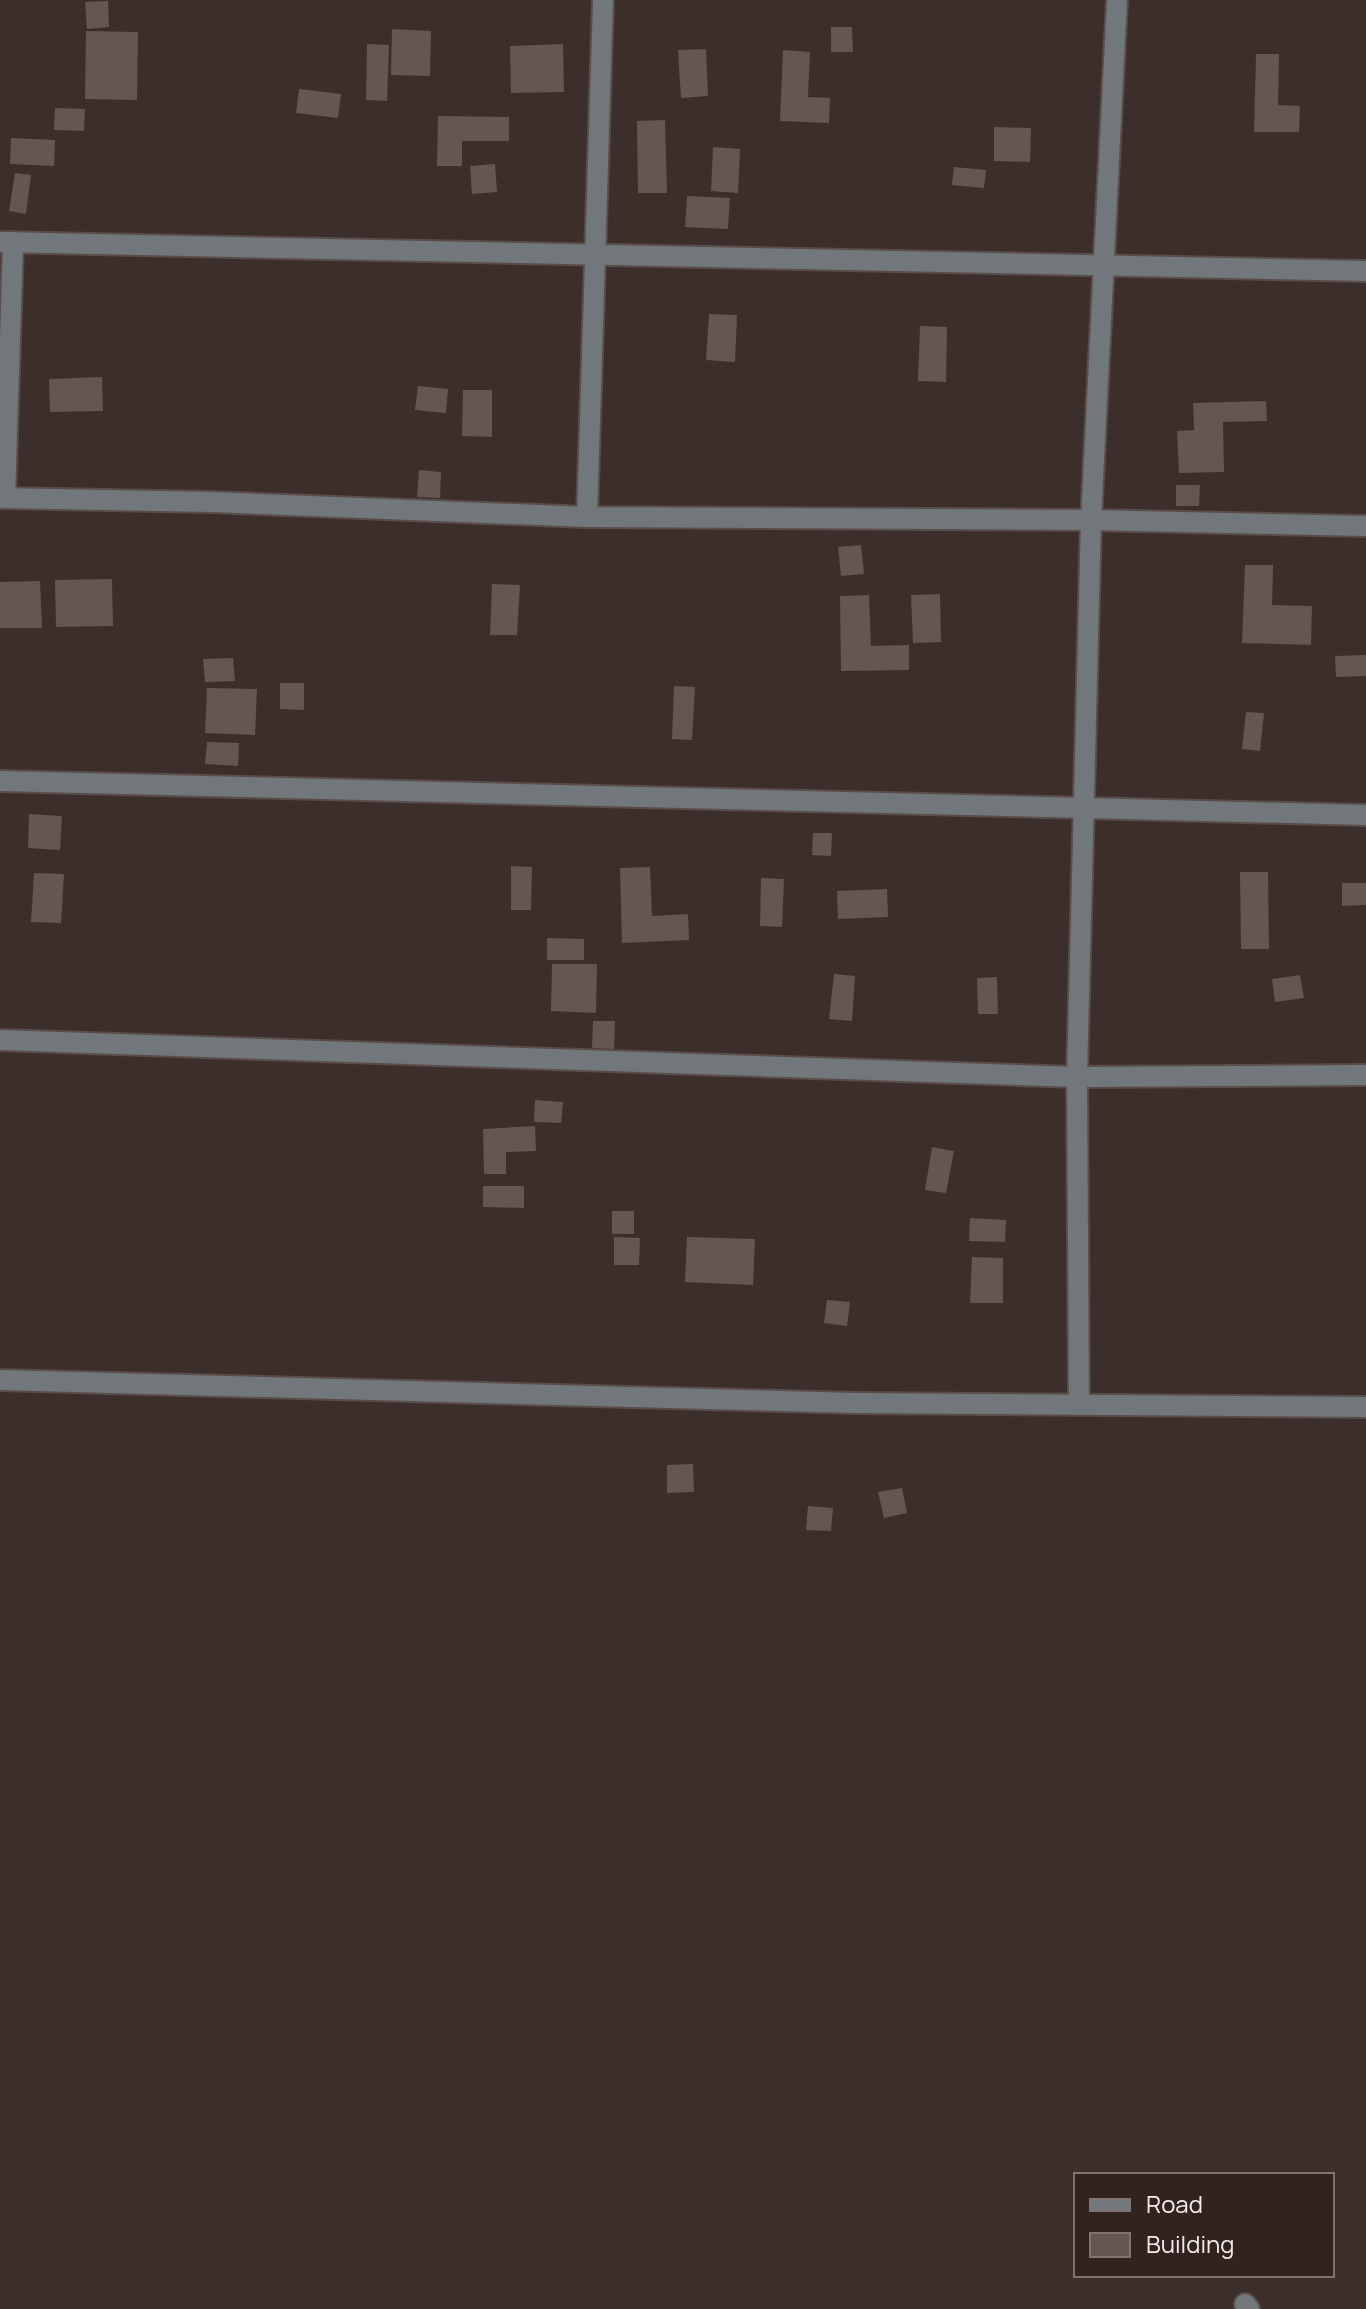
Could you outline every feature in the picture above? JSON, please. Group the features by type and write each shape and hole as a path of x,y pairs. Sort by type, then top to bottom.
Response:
{"street":[{"path":"587,517 603,0"},
{"path":"1079,1405 1077,1077 1091,520 1117,0"},
{"path":"1366,271 6,242 3,498 212,502 587,517 1091,520 1366,526"},
{"path":"0,781 1366,815"},
{"path":"0,1040 1077,1077 1366,1075"},
{"path":"0,1380 856,1403 1366,1407"}],"building":[{"path":"108,1 109,27 87,29 85,2"},
{"path":"831,27 852,27 853,52 831,52"},
{"path":"392,29 431,31 430,76 391,75"},
{"path":"86,31 138,32 137,100 85,99"},
{"path":"367,44 389,45 387,101 366,100"},
{"path":"563,44 564,92 511,93 510,46"},
{"path":"706,49 708,96 681,98 678,50"},
{"path":"783,50 810,52 808,97 830,98 829,123 780,121"},
{"path":"1256,54 1279,54 1278,105 1300,106 1299,132 1254,132"},
{"path":"299,89 341,94 338,118 296,113"},
{"path":"55,108 85,109 84,131 54,130"},
{"path":"438,116 509,117 509,141 462,141 462,166 437,166"},
{"path":"665,120 667,193 638,193 637,121"},
{"path":"994,127 1031,128 1030,162 994,161"},
{"path":"11,138 55,140 54,166 10,164"},
{"path":"713,147 740,149 738,193 711,191"},
{"path":"495,164 497,192 472,194 470,166"},
{"path":"954,167 986,170 984,188 952,185"},
{"path":"15,173 31,175 26,214 9,211"},
{"path":"687,196 730,198 728,229 685,227"},
{"path":"709,314 737,315 735,362 706,360"},
{"path":"920,326 947,327 946,382 918,381"},
{"path":"102,377 103,411 50,412 49,379"},
{"path":"418,386 448,389 446,413 415,410"},
{"path":"463,390 492,390 492,437 462,436"},
{"path":"1266,401 1267,421 1223,422 1224,472 1179,473 1177,431 1194,430 1193,403"},
{"path":"419,470 441,472 440,498 417,497"},
{"path":"1176,485 1200,485 1199,506 1176,506"},
{"path":"861,545 864,574 841,576 838,547"},
{"path":"1245,565 1273,565 1272,605 1312,606 1311,645 1242,643"},
{"path":"112,579 113,626 56,627 55,580"},
{"path":"40,581 42,628 0,628 0,582"},
{"path":"492,584 520,585 517,635 490,635"},
{"path":"940,594 941,642 913,643 911,595"},
{"path":"869,595 871,646 909,645 909,670 841,671 840,596"},
{"path":"1366,655 1366,676 1336,677 1335,656"},
{"path":"233,658 235,681 205,682 203,659"},
{"path":"280,683 304,683 304,710 280,709"},
{"path":"674,686 695,687 692,740 672,739"},
{"path":"207,688 257,689 255,735 205,733"},
{"path":"1246,712 1264,713 1260,751 1242,749"},
{"path":"207,742 239,743 238,766 205,764"},
{"path":"29,814 62,816 60,850 28,848"},
{"path":"813,833 832,833 831,856 812,855"},
{"path":"511,866 532,867 531,910 511,910"},
{"path":"650,867 652,916 688,914 689,940 622,943 620,868"},
{"path":"1240,872 1268,872 1269,949 1241,949"},
{"path":"34,873 64,874 61,923 31,922"},
{"path":"761,878 784,879 782,927 760,926"},
{"path":"1342,883 1366,883 1366,905 1342,906"},
{"path":"887,889 888,917 838,919 837,891"},
{"path":"547,938 584,939 584,960 547,960"},
{"path":"552,964 597,964 596,1013 551,1011"},
{"path":"834,974 855,976 852,1021 829,1019"},
{"path":"1300,975 1304,998 1275,1002 1272,979"},
{"path":"997,977 998,1014 978,1014 977,978"},
{"path":"593,1021 615,1021 614,1049 592,1048"},
{"path":"535,1100 563,1102 561,1123 534,1122"},
{"path":"535,1126 536,1151 506,1152 506,1174 484,1174 483,1129"},
{"path":"932,1147 954,1151 946,1193 925,1190"},
{"path":"483,1186 524,1186 524,1208 483,1207"},
{"path":"612,1211 634,1211 634,1234 612,1234"},
{"path":"970,1218 1006,1220 1005,1242 969,1241"},
{"path":"614,1237 640,1238 639,1265 614,1265"},
{"path":"687,1237 755,1239 753,1285 685,1282"},
{"path":"972,1257 1003,1258 1003,1303 970,1303"},
{"path":"827,1300 850,1302 847,1326 824,1323"},
{"path":"693,1464 694,1492 667,1493 667,1465"},
{"path":"902,1488 907,1513 884,1518 878,1492"},
{"path":"808,1506 833,1508 831,1531 806,1530"}]}
